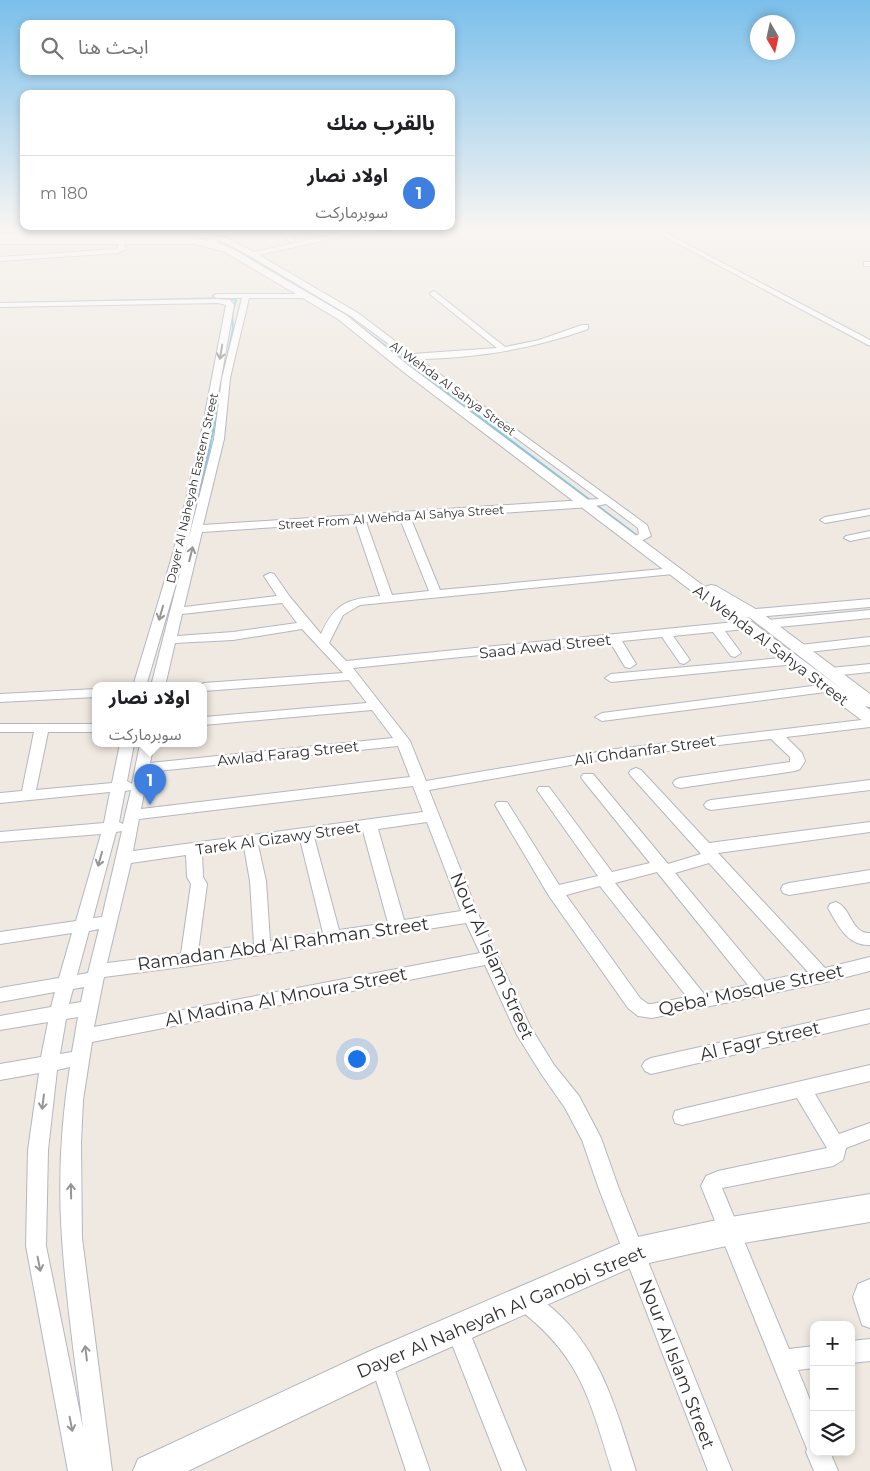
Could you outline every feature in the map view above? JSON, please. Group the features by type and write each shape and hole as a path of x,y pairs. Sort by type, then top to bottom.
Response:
{"main road":[{"name":"Dayer Al Naheyah Al Ganobi Street","path":"150,1471 381,1362 633,1252 731,1231 870,1208"}],"street":[{"path":"0,305 246,296 319,298"},
{"name":"Dayer Al Naheyah Eastern Street","path":"159,682 219,439 226,378 246,296"},
{"name":"Al Wehda Al Sahya Street","path":"315,296 410,357 595,503 672,571 732,616 768,624 796,655"},
{"name":"Al Wehda Al Sahya Street","path":"315,296 319,298"},
{"path":"437,296 504,350"},
{"path":"781,296 870,343"},
{"path":"0,300 214,298"},
{"name":"Dayer Al Naheyah Eastern Street","path":"140,682 180,550 205,440 230,305 214,298"},
{"name":"Al Wehda Al Sahya Street","path":"349,316 405,368 595,503 643,527 645,536 635,540"},
{"path":"410,357 465,355 504,350 548,341 585,327"},
{"name":"Street From Al Wehda Al Sahya Street","path":"197,529 595,503"},
{"path":"825,520 870,512"},
{"path":"404,515 436,594"},
{"path":"359,518 387,599"},
{"path":"850,538 870,534"},
{"name":"Al Wehda Al Sahya Street","path":"672,571 728,598 750,620 868,709"},
{"path":"323,643 337,614 342,608 358,602 672,571"},
{"name":"Nour Al Islam Street","path":"270,576 284,599 305,626 349,671 403,742 471,916 523,1030 548,1070 572,1102 591,1138 633,1252 720,1471"},
{"path":"176,611 284,599"},
{"name":"Saad Awad Street","path":"207,687 614,639 717,629 750,620 870,603"},
{"path":"768,624 870,614"},
{"path":"170,640 233,636 305,626"},
{"path":"717,629 735,653"},
{"path":"666,634 684,660"},
{"path":"614,639 630,664"},
{"path":"610,678 796,655 870,641"},
{"path":"602,717 830,680 870,668"},
{"path":"0,698 92,693"},
{"path":"207,721 376,706"},
{"name":"Ali Ghdanfar Street","path":"0,837 110,828 132,821 419,784 616,752 774,734 868,709"},
{"path":"0,728 92,728"},
{"path":"28,795 42,729"},
{"path":"680,783 795,766 798,761 797,756 774,734"},
{"name":"Awlad Farag Street","path":"0,798 119,786 141,776 403,742"},
{"path":"80,1471 36,1246 38,1150 48,1063 58,1013 110,828 126,747"},
{"path":"100,1471 72,1238 71,1143 80,1058 88,1008 124,858 146,747"},
{"path":"636,773 822,976"},
{"path":"588,777 761,989"},
{"path":"711,805 870,785"},
{"path":"544,790 607,879 701,1002"},
{"path":"502,805 555,892 607,879 662,869 709,853 870,827"},
{"name":"Tarek Al Gizawy Street","path":"124,858 194,850 432,816"},
{"path":"370,825 398,928"},
{"path":"306,834 333,938"},
{"path":"250,842 257,864 260,888 262,949"},
{"path":"190,960 199,884 195,877 194,850"},
{"path":"789,889 870,876"},
{"name":"Qeba' Mosque Street","path":"555,892 634,1003 640,1009 648,1012 822,976 870,964"},
{"path":"836,908 856,937 861,940 870,939"},
{"name":"Ramadan Abd Al Rahman Street","path":"0,995 65,984 95,975 471,916"},
{"path":"0,938 108,922"},
{"name":"Al Madina Al Mnoura Street","path":"83,1036 489,958"},
{"path":"0,1022 88,1008"},
{"name":"Al Fagr Street","path":"651,1066 870,1016"},
{"path":"0,1072 80,1058"},
{"path":"682,1117 870,1073"},
{"path":"802,1089 836,1146 836,1154 833,1157 713,1182 712,1189 731,1231 810,1430"},
{"path":"836,1146 837,1143 870,1131"},
{"path":"524,1300 550,1320 573,1346 586,1368 624,1471"},
{"path":"457,1329 514,1471"},
{"path":"855,1352 870,1350"},
{"path":"783,1361 810,1358"},
{"path":"381,1362 418,1471"},
{"path":"820,1456 826,1471"}],"waterway":[{"path":"15,303 227,298 236,300 232,313 233,329 225,368"},
{"path":"327,302 415,368"},
{"path":"196,504 205,470 225,367"},
{"path":"413,367 636,535"}],"place":[{"name":"اولاد نصار","path":"150,805"}]}
